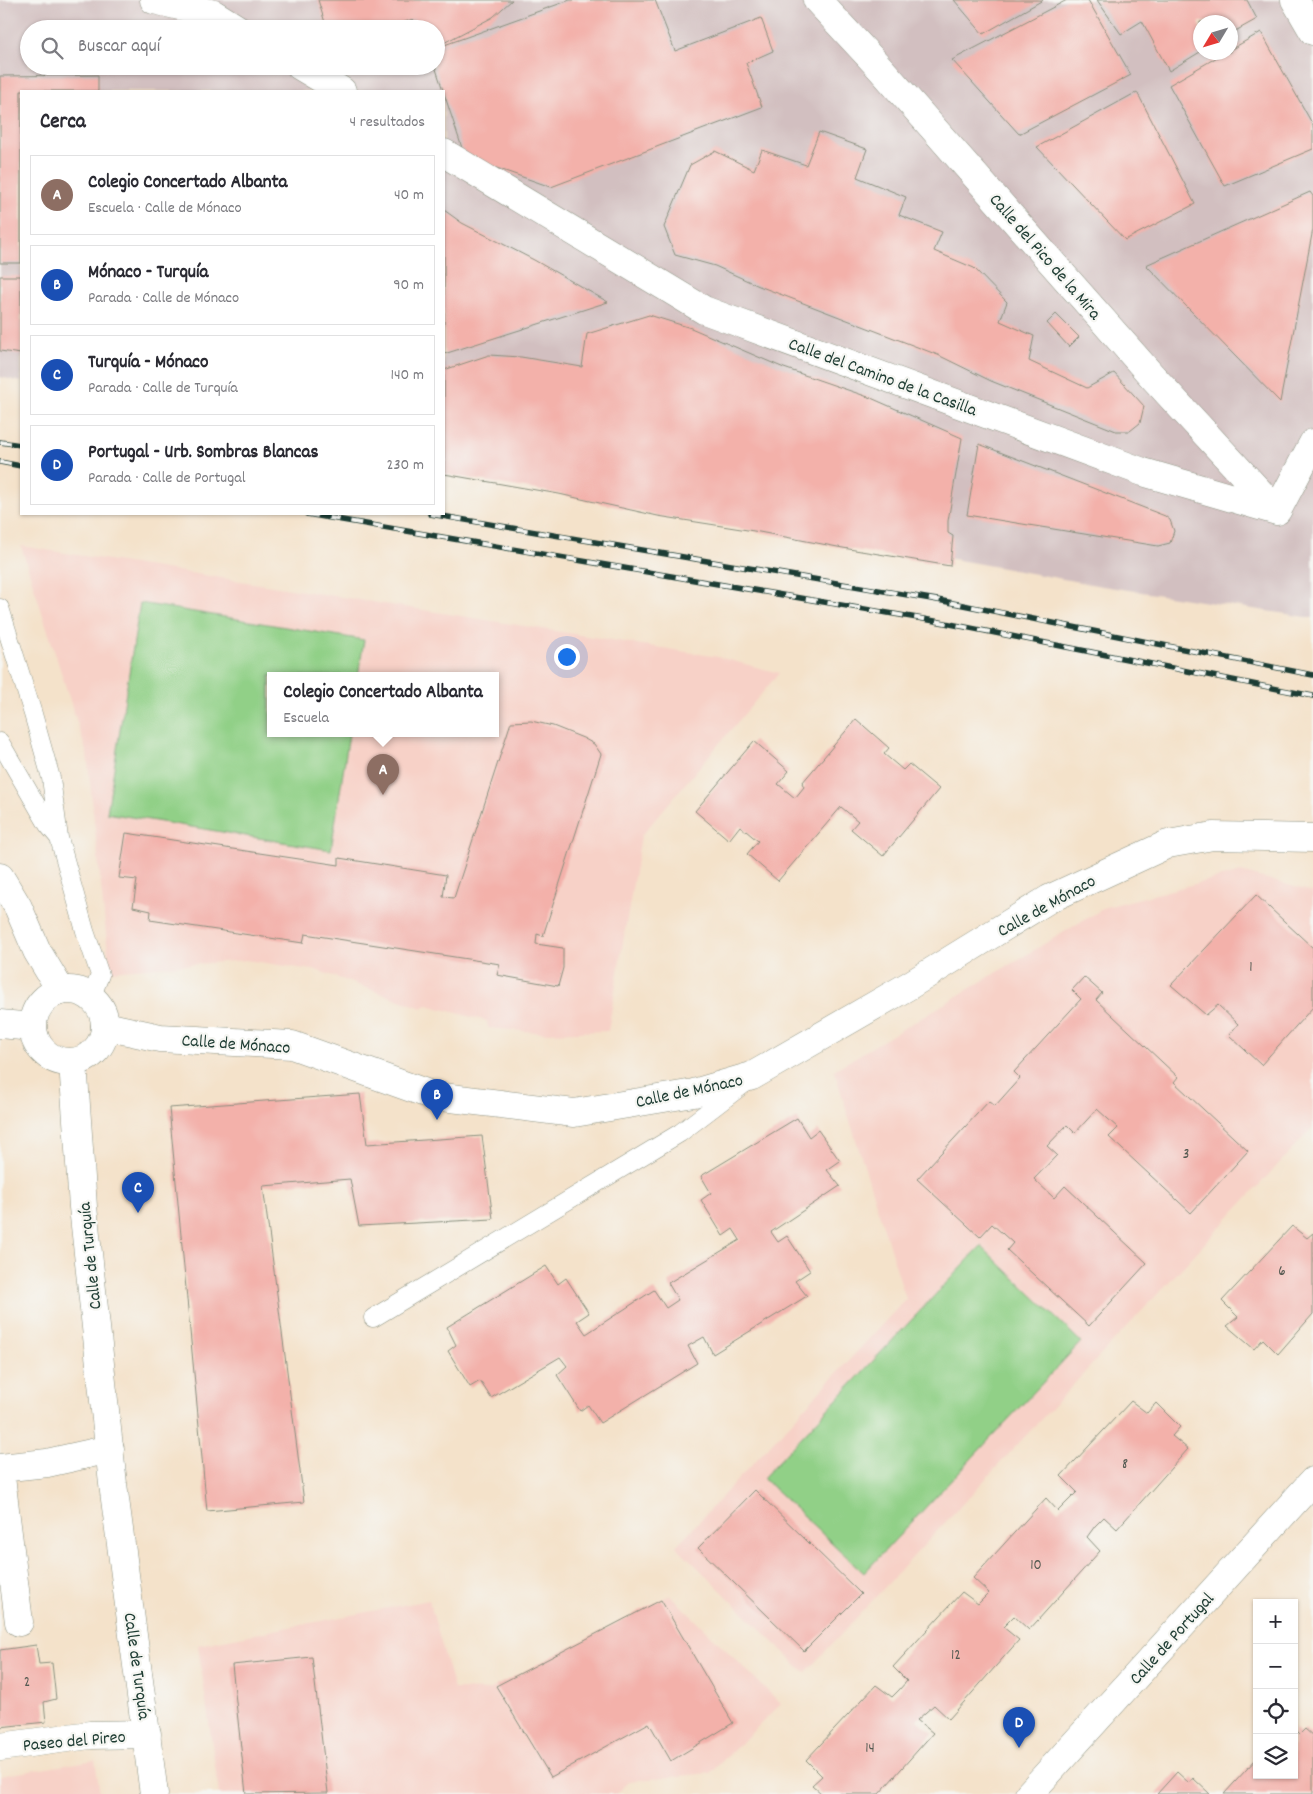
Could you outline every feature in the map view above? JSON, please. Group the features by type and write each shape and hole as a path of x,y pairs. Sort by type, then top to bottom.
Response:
{"street":[{"path":"154,0 214,14 224,20"},
{"name":"Calle del Pico de la Mira","path":"817,0 881,69 1152,376 1277,511"},
{"path":"1295,0 1313,31"},
{"path":"315,75 340,90"},
{"name":"Calle del Camino de la Casilla","path":"445,154 704,310 1143,472 1277,511"},
{"path":"1277,511 1313,443"},
{"name":"Calle de Mónaco","path":"105,1026 160,1038 292,1045 434,1096 574,1113 694,1093 752,1076 910,985 1049,899 1168,844 1213,836 1313,838"},
{"path":"0,877 18,907 36,951 61,991"},
{"path":"61,991 77,991 91,998 101,1011 105,1026 99,1046 83,1060 73,1062 58,1061 45,1054 36,1042 32,1027 34,1015 40,1004 49,995 61,991"},
{"path":"0,1024 32,1027"},
{"name":"Calle de Turquía","path":"73,1062 84,1207 113,1484 154,1794"},
{"path":"20,1622 0,1469 47,1462 110,1449"},
{"name":"Calle de Portugal","path":"1029,1794 1313,1481"},
{"name":"Paseo del Pireo","path":"0,1747 90,1736 147,1734"}],"lane":[{"path":"0,608 51,778 59,838 85,931 100,975 91,998"},
{"path":"0,742 48,825 59,838"},
{"path":"372,1318 680,1133 759,1072"}],"shaded area":[{"path":"0,0 1313,0 1313,618 1102,586 445,467 445,90 20,90 20,382 0,377"},
{"path":"21,546 718,657 779,673 641,836 608,1031 547,1033 488,1028 487,1021 427,1005 422,1008 319,971 246,960 110,971 87,754"},
{"path":"1241,872 1313,892 1313,1127 805,1673 676,1546 906,1299 834,1070 1106,907"},
{"path":"670,1595 781,1704 710,1773 629,1781 617,1794 219,1794 198,1645 429,1600 454,1689 489,1690"},
{"path":"95,1760 100,1794 0,1794 0,1776"}],"green space":[{"path":"140,603 364,640 359,672 267,672 267,737 349,737 331,850 107,813"},
{"path":"981,1246 1081,1342 864,1573 763,1478"}],"building":[{"path":"318,0 512,0 493,17 445,42 445,20 324,20"},
{"path":"570,0 655,0 675,51 761,18 773,51 746,63 762,107 551,187 465,157 445,96 445,90 443,90 438,75 445,75 445,45"},
{"path":"954,0 1043,0 983,34"},
{"path":"1067,0 1088,0 1131,75 1019,134 952,60"},
{"path":"1097,0 1247,0 1257,19 1238,30 1238,15 1193,15 1193,56 1169,71 1142,21 1121,34"},
{"path":"1261,32 1313,125 1313,149 1225,186 1169,85 1212,60 1238,60 1238,45"},
{"path":"98,75 98,90 20,90 20,263 0,263 0,76"},
{"path":"1137,92 1195,204 1125,240 1037,147"},
{"path":"819,132 867,149 857,177 906,197 899,215 942,232 934,251 974,268 1007,302 1000,321 1034,336 1029,361 1087,388 1114,373 1144,406 1140,423 1130,431 1116,431 991,381 938,355 759,286 715,266 675,255 664,227 690,165 715,151 754,170 762,150 806,165"},
{"path":"1310,192 1313,196 1313,229 1280,402 1146,265"},
{"path":"445,211 462,223 534,260 608,302 445,354"},
{"path":"0,276 20,276 20,354 0,351"},
{"path":"1056,314 1079,337 1069,347 1047,323"},
{"path":"649,315 691,328 784,368 871,398 962,438 948,521 948,533 953,536 950,566 658,516 559,494 445,474 445,370 489,355 521,357 582,367 587,334"},
{"path":"979,444 1165,516 1170,520 1174,531 1170,543 1158,546 967,515"},
{"path":"856,719 889,748 884,754 903,770 909,764 939,789 883,856 851,829 858,821 841,807 778,881 747,854 758,841 740,826 729,840 695,811 754,741 789,771 778,784 795,798 804,787 802,783"},
{"path":"531,721 553,726 583,738 594,744 601,754 543,936 537,934 536,944 563,948 563,968 558,986 497,975 500,964 305,934 303,943 150,920 151,911 133,907 137,880 119,878 126,833 339,865 339,858 446,875 443,897 454,898 511,722"},
{"path":"1256,895 1313,948 1313,1007 1261,1065 1229,1035 1238,1024 1218,1005 1206,1015 1171,985"},
{"path":"1084,977 1102,993 1096,1000 1178,1077 1174,1082 1248,1151 1191,1213 1109,1137 1118,1128 1097,1109 1075,1133 1067,1125 1047,1146 1057,1155 1034,1179 1054,1198 1065,1186 1147,1263 1089,1326 1007,1250 1013,1243 992,1224 980,1237 917,1179 989,1101 995,1106 1020,1078 1014,1072 1081,999 1072,990"},
{"path":"360,1094 367,1144 482,1136 493,1219 359,1226 350,1179 263,1186 304,1502 207,1511 169,1108"},
{"path":"797,1118 809,1137 818,1130 840,1161 827,1170 840,1186 771,1232 778,1242 787,1236 810,1271 795,1281 807,1296 713,1354 704,1337 688,1346 697,1363 600,1423 588,1405 580,1411 557,1375 567,1366 560,1357 491,1398 480,1381 470,1387 448,1351 456,1345 447,1327 546,1266 558,1284 566,1278 589,1313 577,1321 586,1334 654,1290 666,1308 678,1300 668,1283 740,1240 733,1229 723,1236 701,1200 711,1193 701,1176"},
{"path":"1292,1226 1307,1238 1313,1233 1313,1314 1278,1354 1263,1339 1254,1349 1227,1326 1238,1317 1222,1301"},
{"path":"1131,1401 1147,1413 1156,1403 1180,1427 1172,1436 1188,1449 1117,1529 1104,1517 1095,1526 1087,1537 1100,1551 1029,1630 1014,1616 1003,1627 1019,1640 949,1719 934,1705 917,1720 933,1733 879,1794 822,1794 812,1785 822,1776 806,1760 876,1685 892,1697 899,1690 907,1681 893,1667 962,1592 978,1604 989,1593 973,1578 1046,1498 1058,1511 1077,1492 1061,1476"},
{"path":"755,1490 861,1594 804,1651 698,1548"},
{"path":"661,1600 733,1723 671,1761 649,1723 551,1777 496,1686"},
{"path":"36,1645 39,1664 52,1663 56,1699 44,1702 46,1722 0,1727 0,1650"},
{"path":"312,1657 328,1793 246,1794 232,1665"},
{"path":"1305,1729 1313,1736 1313,1794 1224,1794 1253,1762 1253,1779 1298,1779 1298,1732 1300,1734"},
{"path":"1177,1772 1189,1783 1193,1778 1210,1794 1157,1794"}],"railway":[{"path":"0,442 20,445"},
{"path":"0,462 20,466"},
{"path":"313,515 935,621 1313,696"},
{"path":"436,515 943,601 1313,675"}],"place":[{"name":"Colegio Concertado Albanta","path":"383,795"},
{"name":"Mónaco - Turquía","path":"437,1120"},
{"name":"Turquía - Mónaco","path":"138,1213"},
{"name":"Portugal - Urb. Sombras Blancas","path":"1019,1748"}]}
